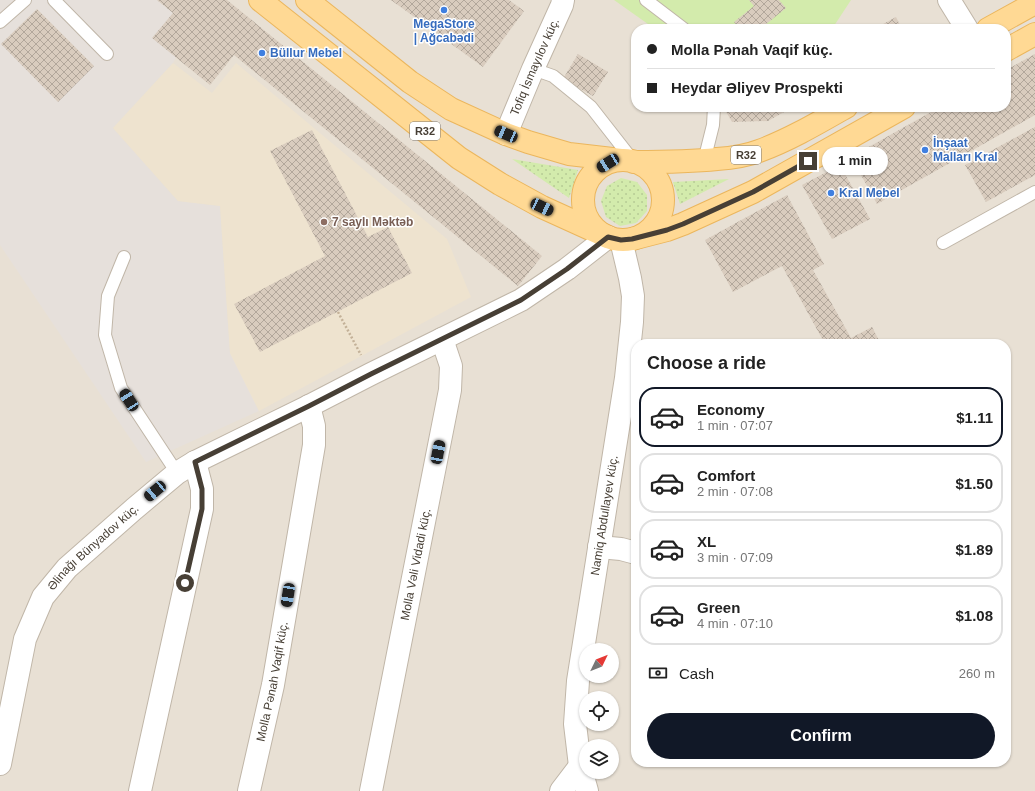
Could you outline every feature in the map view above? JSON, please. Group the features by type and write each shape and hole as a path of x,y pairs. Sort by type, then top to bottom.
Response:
{"main road":[{"name":"R32","path":"260,0 459,158 500,184 542,207 620,239"},
{"name":"R32","path":"307,0 410,82 451,109 506,134 569,154 628,161 666,162 704,161 733,158 758,152 793,136 837,112"},
{"path":"997,24 1035,2"},
{"path":"1011,47 1035,34"},
{"path":"620,239 667,230 753,192 895,112"},
{"path":"628,161 645,167 654,175 662,196 662,207 659,218 652,228 643,235 620,239 596,230 588,220 583,207 583,193 588,181 597,170 608,163 628,161"}],"street":[{"name":"Tofiq İsmayılov küç.","path":"506,134 563,0"},
{"path":"949,0 964,24"},
{"name":"Əlinağı Bünyadov küç.","path":"0,764 25,639 43,597 67,568 128,514 177,473 195,462 521,300 567,269 620,239"},
{"name":"Namiq Abdullayev küç.","path":"579,758 575,724 578,681 626,378 632,322 633,296 620,239"},
{"name":"Molla Vəli Vidadi küç.","path":"371,791 450,390 451,366 442,339"},
{"name":"Molla Pənah Vaqif küç.","path":"249,791 273,685 314,445 314,426 309,406"},
{"path":"140,791 202,509 202,489 195,462"},
{"path":"599,547 631,552"},
{"path":"561,791 579,767"},
{"name":"Namiq Abdullayev küç.","path":"584,779 587,791"}],"lane":[{"path":"0,22 25,0"},
{"path":"54,0 107,54"},
{"path":"646,0 677,24"},
{"path":"533,69 552,76 591,107 628,161"},
{"path":"704,161 713,124 714,112"},
{"path":"943,244 1035,192"},
{"path":"124,257 108,296 105,335 121,388 177,473"}],"path":[{"path":"338,312 371,374"}],"shaded area":[{"path":"0,0 1035,0 1035,791 0,791"},
{"path":"0,0 157,0 173,13 153,38 176,57 173,63 113,128 178,201 220,206 230,353 259,411 146,462 0,245"},
{"name":"7 saylı Məktəb","path":"173,63 212,93 236,63 447,239 471,297 259,411 230,353 220,206 178,201 113,128"}],"green space":[{"path":"614,0 851,0 835,24 648,24"},
{"path":"512,159 578,170 569,198"},
{"path":"621,178 637,182 647,195 647,211 636,223 620,226 606,217 601,201 607,186"},
{"path":"729,179 680,204 673,182"}],"building":[{"path":"157,0 227,0 542,256 518,286 234,55 210,85 152,38 173,13"},
{"path":"391,0 509,0 524,11 483,67"},
{"path":"749,0 779,0 786,8 766,24 736,24 734,22 754,6"},
{"path":"37,9 94,66 58,102 1,44"},
{"path":"896,17 900,24 883,24"},
{"path":"578,54 608,72 593,96 563,79"},
{"path":"1035,54 1035,115 877,204 851,157 931,112 1011,112 1011,67"},
{"path":"726,112 784,112 768,121 732,122"},
{"path":"1035,127 1035,175 986,202 965,165"},
{"path":"312,130 368,237 388,227 412,273 260,352 234,304 325,256 270,151"},
{"path":"840,165 870,219 832,239 802,185"},
{"path":"787,195 824,264 813,270 851,338 872,327 878,339 822,339 782,266 733,292 705,240"}],"place":[{"name":"MegaStore | Ağcabədi","path":"444,10"},
{"name":"Büllur Mebel","path":"262,53"},
{"name":"İnşaat Malları Kral","path":"925,150"},
{"name":"Kral Mebel","path":"831,193"},
{"name":"7 saylı Məktəb","path":"324,222"}],"route":[{"path":"185,583 202,509 202,489 195,462 521,300 567,269 608,237 621,240 632,239 667,230 683,224 753,192 808,161"}]}
